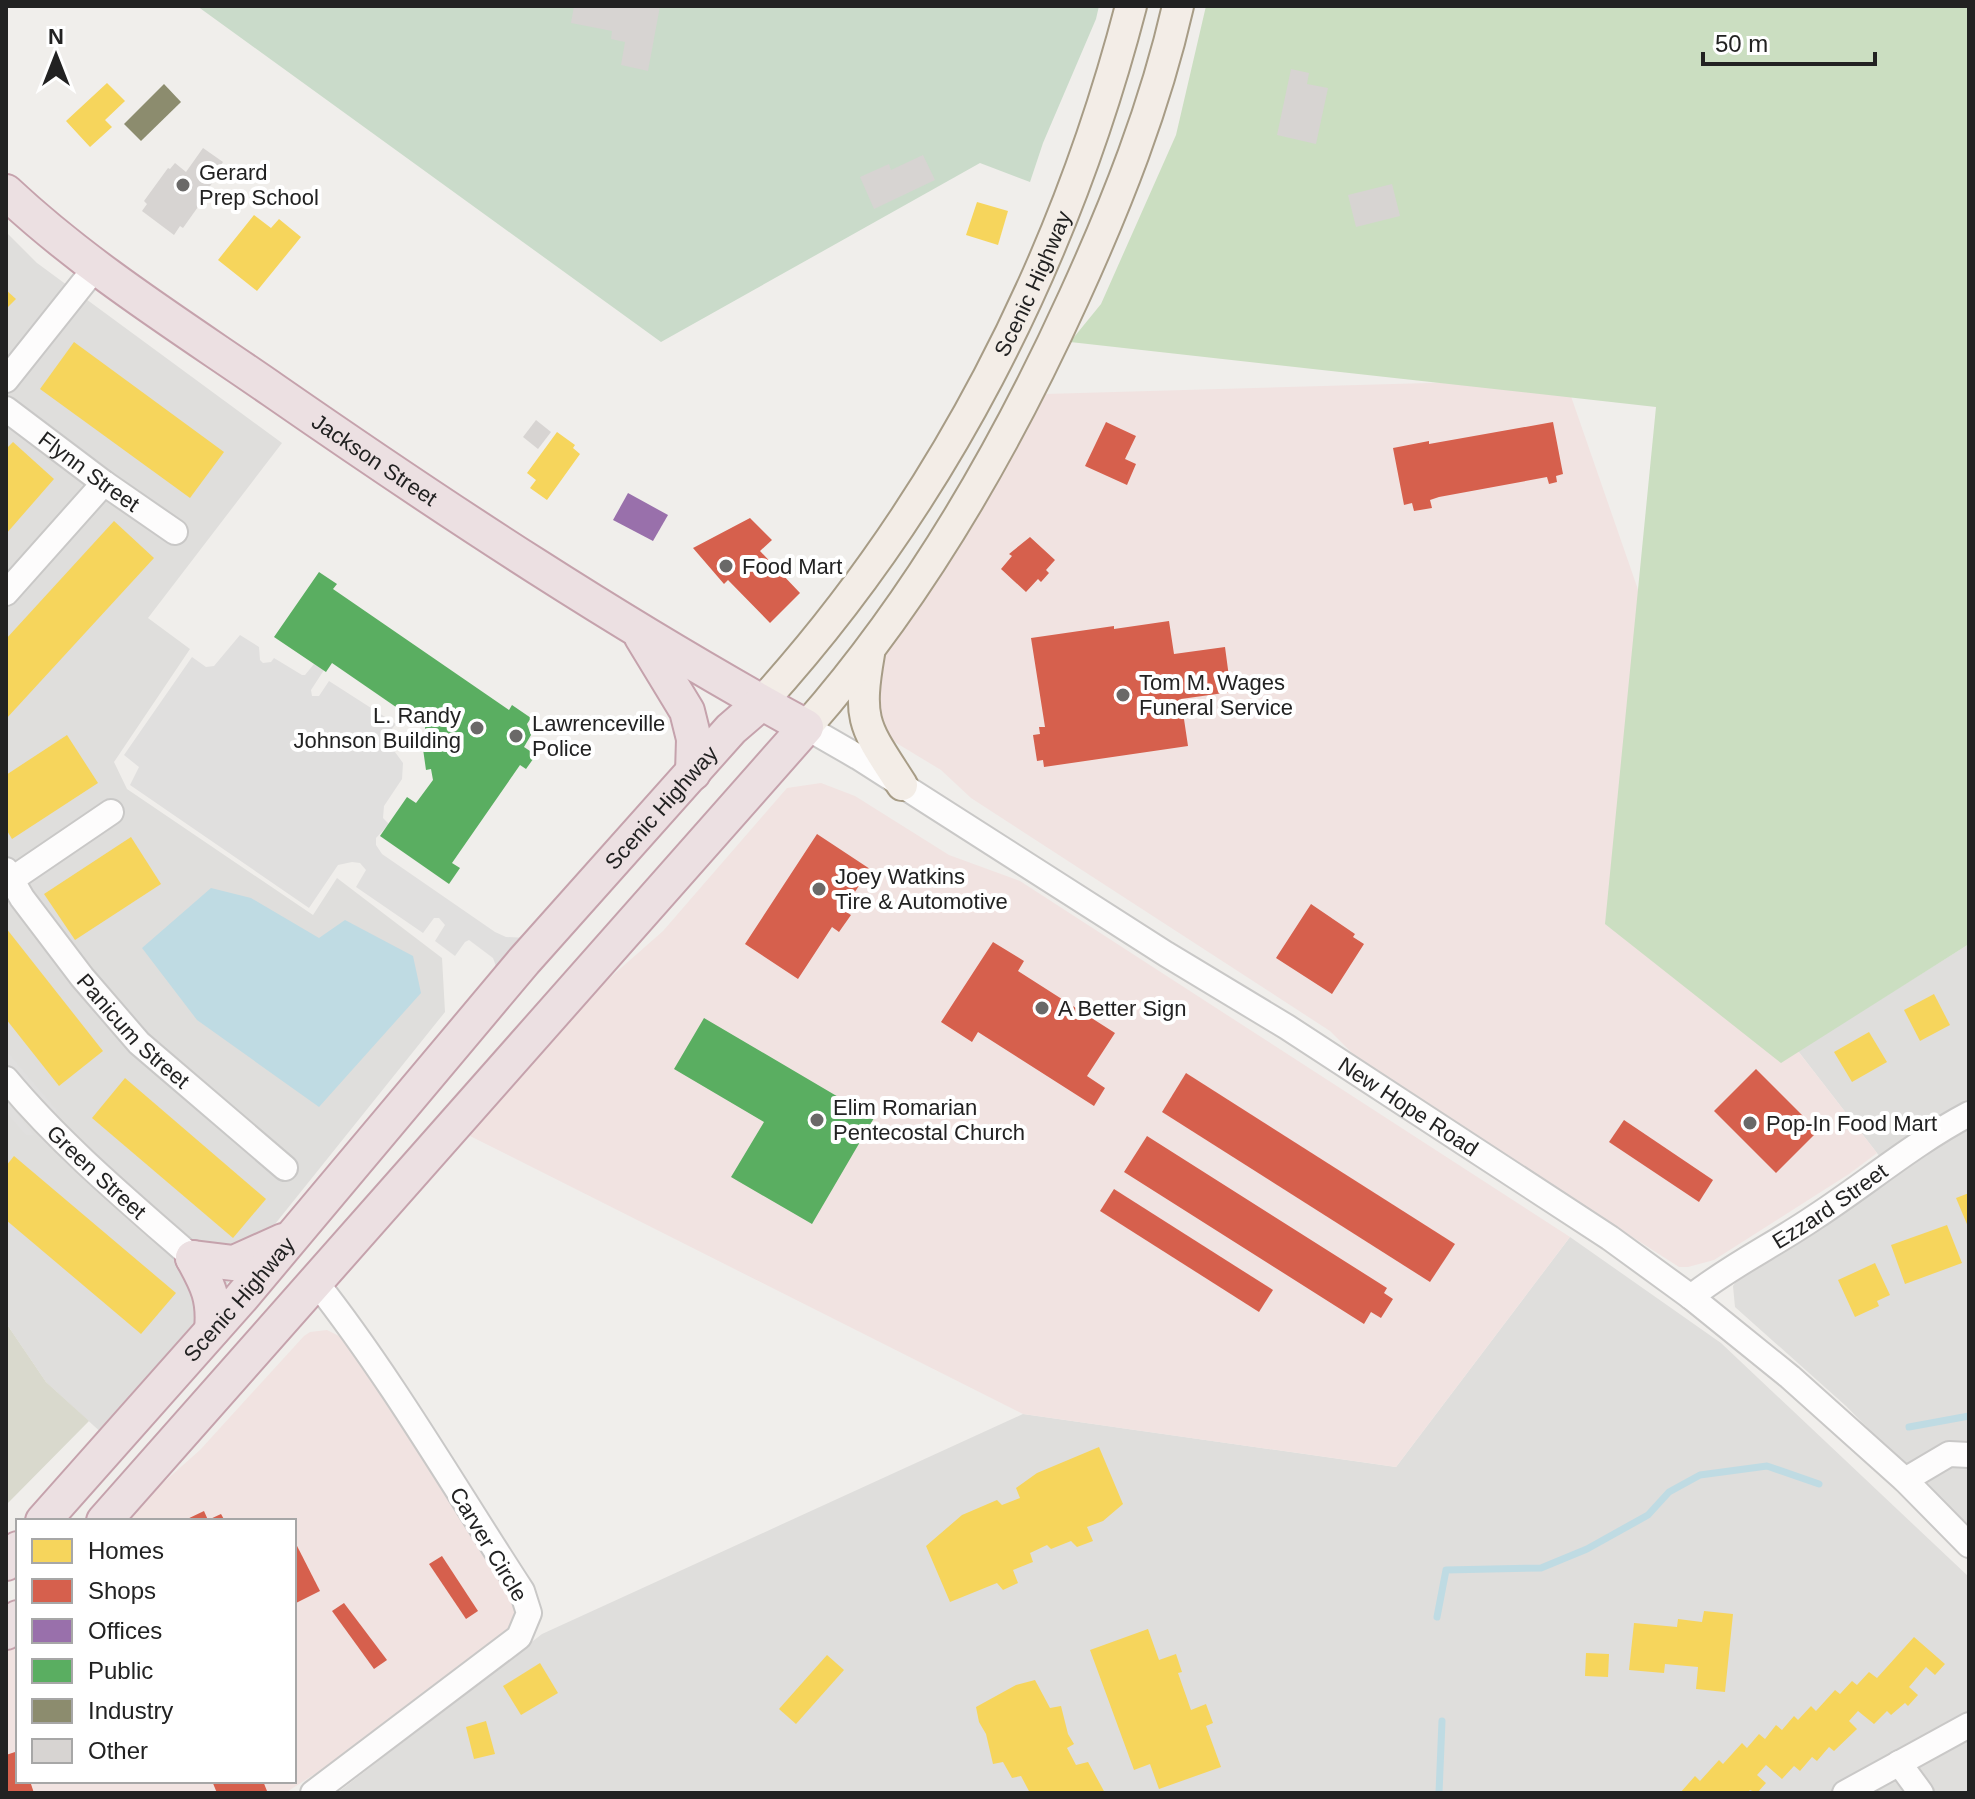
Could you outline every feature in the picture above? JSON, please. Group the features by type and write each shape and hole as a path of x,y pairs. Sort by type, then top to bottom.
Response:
{"highway":[{"name":"Jackson Street","path":"6,192 96,267 388,470 640,633 806,727"},
{"path":"640,633 687,711 694,739 693,773"},
{"name":"Scenic Highway","path":"45,1519 294,1236 524,961 731,729 761,703"},
{"name":"Scenic Highway","path":"106,1519 806,727"},
{"path":"193,1258 234,1263 294,1236"},
{"path":"193,1258 211,1292 214,1307 212,1330"}],"main road":[{"name":"Scenic Highway","path":"761,703 861,582 927,487 964,423 1034,287 1061,224 1113,76 1131,6"},
{"name":"Scenic Highway","path":"806,727 837,692 920,579 1011,430 1103,233 1156,89 1178,6"},
{"path":"870,647 862,693 864,721 902,785"}],"street":[{"path":"6,380 96,267"},
{"name":"Flynn Street","path":"6,409 175,532"},
{"path":"6,593 104,483"},
{"name":"New Hope Road","path":"806,727 1287,1027 1610,1238 1691,1297 1790,1377 1905,1480 1969,1545"},
{"path":"11,889 111,812"},
{"name":"Panicum Street","path":"11,889 103,1004 139,1043 285,1168"},
{"name":"Green Street","path":"6,1079 31,1109 92,1168 193,1258"},
{"name":"Ezzard Street","path":"1691,1297 1721,1274 1814,1218 1937,1131 1969,1114"},
{"name":"Carver Circle","path":"313,1793 519,1637 529,1613 522,1591 387,1380 315,1281"},
{"path":"1905,1480 1949,1454 1969,1455"},
{"path":"1845,1793 1969,1725"},
{"path":"1899,1763 1921,1793"}],"shaded area":[{"path":"6,232 37,263 282,443 148,618 190,649 114,762 127,789 313,915 337,878 442,958 445,1012 105,1436 46,1382 6,1323"},
{"path":"1565,379 1798,1051 1877,1153 1714,1260 1688,1267 1679,1267 1362,1063 1330,1031 971,798 941,770 888,738 876,720 872,678 884,654 986,496 1045,394"},
{"path":"240,635 259,647 263,663 271,662 274,658 302,675 314,664 324,670 311,690 312,696 319,696 329,681 396,724 387,741 403,763 402,779 384,806 383,818 389,824 376,838 376,845 382,854 495,932 506,937 527,938 497,969 493,958 469,940 455,956 435,941 445,925 439,918 434,918 423,933 356,887 366,870 360,863 338,865 309,908 130,785 139,767 124,755 192,657 206,667 214,666"},
{"path":"821,783 855,796 949,855 1020,881 1570,1237 1396,1467 1023,1414 464,1133 587,998 663,931 787,788"},
{"path":"1969,944 1969,1531 1846,1406 1735,1307 1733,1286 1743,1271 1894,1175 1798,1051"},
{"path":"6,1050 56,1109 56,1122 6,1063"},
{"path":"6,1100 34,1135 26,1135 6,1112"},
{"path":"1570,1237 1721,1343 1969,1577 1969,1793 337,1793 542,1634 1023,1414 1396,1467"},
{"path":"6,1323 46,1382 89,1421 6,1505"},
{"path":"327,1330 343,1338 509,1589 516,1605 516,1618 511,1627 354,1749 285,1793 6,1793 6,1651 16,1639 16,1783 296,1783 296,1519 122,1519 200,1450 310,1332"}],"green space":[{"path":"197,6 1099,6 1030,182 980,163 661,342"},
{"path":"1206,6 1969,6 1969,944 1781,1063 1605,924 1656,407 1070,342 1101,304 1176,135"}],"water":[{"path":"211,888 251,898 319,938 345,920 413,956 421,993 319,1107 197,1020 142,948"}],"building: Homes":[{"path":"107,83 125,101 105,120 112,127 90,147 66,121"},
{"path":"977,202 1008,211 998,245 966,235"},
{"path":"254,215 271,228 279,219 301,237 257,291 218,260"},
{"path":"6,290 16,299 6,309"},
{"path":"74,342 224,452 190,498 40,389"},
{"path":"557,432 575,445 573,448 580,454 547,500 530,488 536,480 527,473"},
{"path":"13,442 54,479 6,534 6,449"},
{"path":"114,521 154,558 6,719 6,639"},
{"path":"67,735 98,783 12,839 6,829 6,775"},
{"path":"131,837 161,884 75,940 44,894"},
{"path":"6,928 103,1051 59,1086 6,1019"},
{"path":"1934,994 1950,1025 1920,1041 1904,1010"},
{"path":"1869,1032 1887,1062 1852,1082 1834,1052"},
{"path":"125,1078 266,1199 233,1238 92,1118"},
{"path":"14,1156 176,1293 141,1334 6,1220 6,1166"},
{"path":"1969,1193 1969,1229 1956,1198"},
{"path":"1947,1225 1962,1263 1905,1284 1891,1245"},
{"path":"1875,1263 1890,1295 1877,1301 1879,1306 1855,1317 1838,1280"},
{"path":"1099,1447 1123,1504 1103,1521 1087,1527 1093,1541 1077,1547 1071,1541 1051,1549 1047,1545 1030,1553 1033,1562 1013,1570 1018,1583 1003,1590 997,1583 950,1602 926,1546 962,1515 997,1500 1002,1505 1020,1498 1016,1488 1037,1473"},
{"path":"1704,1611 1733,1614 1725,1692 1696,1689 1698,1667 1665,1664 1664,1673 1629,1670 1634,1623 1677,1627 1678,1619 1702,1622"},
{"path":"1148,1629 1159,1660 1176,1654 1182,1672 1178,1673 1191,1710 1206,1704 1213,1723 1206,1726 1221,1767 1159,1789 1150,1764 1134,1770 1090,1650"},
{"path":"1914,1637 1945,1664 1935,1675 1926,1667 1909,1687 1918,1695 1908,1706 1905,1703 1891,1715 1887,1711 1874,1724 1858,1711 1849,1721 1857,1729 1834,1751 1829,1747 1817,1761 1812,1757 1800,1771 1794,1766 1782,1779 1766,1765 1757,1775 1766,1783 1757,1793 1750,1790 1747,1793 1680,1793 1695,1776 1700,1781 1719,1760 1723,1764 1742,1743 1747,1748 1759,1734 1765,1739 1776,1725 1782,1730 1794,1716 1798,1720 1811,1706 1816,1711 1835,1690 1840,1694 1852,1681 1857,1685 1869,1672 1877,1678"},
{"path":"1586,1653 1609,1654 1608,1677 1585,1676"},
{"path":"827,1655 844,1670 796,1724 779,1709"},
{"path":"540,1663 558,1693 521,1715 503,1686"},
{"path":"1035,1680 1050,1708 1061,1706 1068,1734 1074,1744 1067,1748 1076,1765 1088,1762 1105,1793 1030,1793 1021,1776 1012,1778 1003,1762 993,1764 976,1707 1016,1685"},
{"path":"486,1721 495,1754 474,1759 466,1727"}],"building: Shops":[{"path":"1106,422 1136,436 1125,459 1136,464 1127,485 1085,466"},
{"path":"1553,422 1563,474 1556,476 1557,482 1549,484 1547,477 1439,497 1430,500 1432,508 1414,511 1412,503 1404,505 1393,448"},
{"path":"750,518 772,540 760,551 800,593 770,623 728,580 724,584 693,548"},
{"path":"1030,537 1055,560 1041,582 1038,579 1026,592 1001,569 1012,556 1009,554"},
{"name":"Tom M. Wages Funeral Service","path":"1169,621 1174,654 1225,647 1231,692 1181,699 1188,746 1044,767 1043,760 1037,761 1033,735 1040,734 1039,727 1045,727 1031,638"},
{"name":"Joey Watkins Tire & Automotive","path":"817,834 870,869 843,910 851,915 839,932 832,927 798,979 745,944"},
{"path":"1311,904 1355,934 1353,937 1364,944 1332,994 1276,958"},
{"path":"993,942 1024,961 1018,971 1115,1033 1087,1076 1105,1088 1094,1106 978,1032 972,1042 941,1022"},
{"path":"1756,1069 1818,1131 1776,1173 1714,1111"},
{"path":"1186,1073 1455,1244 1430,1282 1162,1112"},
{"path":"1624,1120 1713,1180 1699,1202 1609,1142"},
{"path":"1147,1136 1387,1288 1384,1293 1393,1299 1381,1318 1371,1312 1364,1324 1124,1172"},
{"path":"1114,1189 1273,1290 1259,1312 1100,1211"},
{"path":"204,1511 208,1519 187,1519"},
{"path":"296,1544 320,1591 296,1603"},
{"path":"442,1556 478,1611 466,1619 429,1564"},
{"path":"344,1603 387,1660 374,1669 332,1611"},
{"path":"16,1752 16,1783 31,1783 34,1793 6,1793 6,1755"},
{"path":"213,1783 264,1783 267,1791 261,1793 217,1793"}],"building: Offices":[{"path":"628,493 668,515 653,541 613,520"}],"building: Public":[{"name":"L. Randy Johnson Building","path":"319,572 337,584 333,589 509,710 512,705 531,718 527,724 531,735 524,747 536,755 526,769 520,765 452,863 460,868 449,884 380,836 407,797 416,803 433,780 431,769 426,770 422,742 427,741 425,727 332,663 326,672 274,637"},
{"name":"Elim Romarian Pentecostal Church","path":"704,1018 874,1118 812,1224 731,1177 764,1122 674,1069"}],"building: Industry":[{"path":"164,84 181,102 141,141 124,124"}],"building: Other":[{"path":"574,6 660,6 648,71 621,65 625,42 611,39 612,31 571,23"},
{"path":"1291,69 1309,73 1307,84 1328,88 1316,144 1277,135"},
{"name":"Gerard Prep School","path":"203,148 223,162 205,197 183,228 180,226 174,235 142,211 147,204 144,201 168,168 175,163 186,172"},
{"path":"923,155 935,180 874,209 860,177 889,164 891,170"},
{"path":"1392,184 1400,216 1356,227 1348,195"},
{"path":"536,420 551,432 538,449 523,437"}],"waterway":[{"path":"1909,1427 1969,1416"},
{"path":"1437,1617 1446,1570 1541,1568 1587,1549 1648,1515 1669,1492 1700,1475 1767,1466 1819,1484"},
{"path":"1439,1793 1442,1721"}],"place":[{"name":"Gerard Prep School","path":"183,185"},
{"name":"Food Mart","path":"726,566"},
{"name":"Tom M. Wages Funeral Service","path":"1123,695"},
{"name":"L. Randy Johnson Building","path":"477,728"},
{"name":"Lawrenceville Police","path":"516,736"},
{"name":"Joey Watkins Tire & Automotive","path":"819,889"},
{"name":"A Better Sign","path":"1042,1008"},
{"name":"Elim Romarian Pentecostal Church","path":"817,1120"},
{"name":"Pop-In Food Mart","path":"1750,1123"}]}
